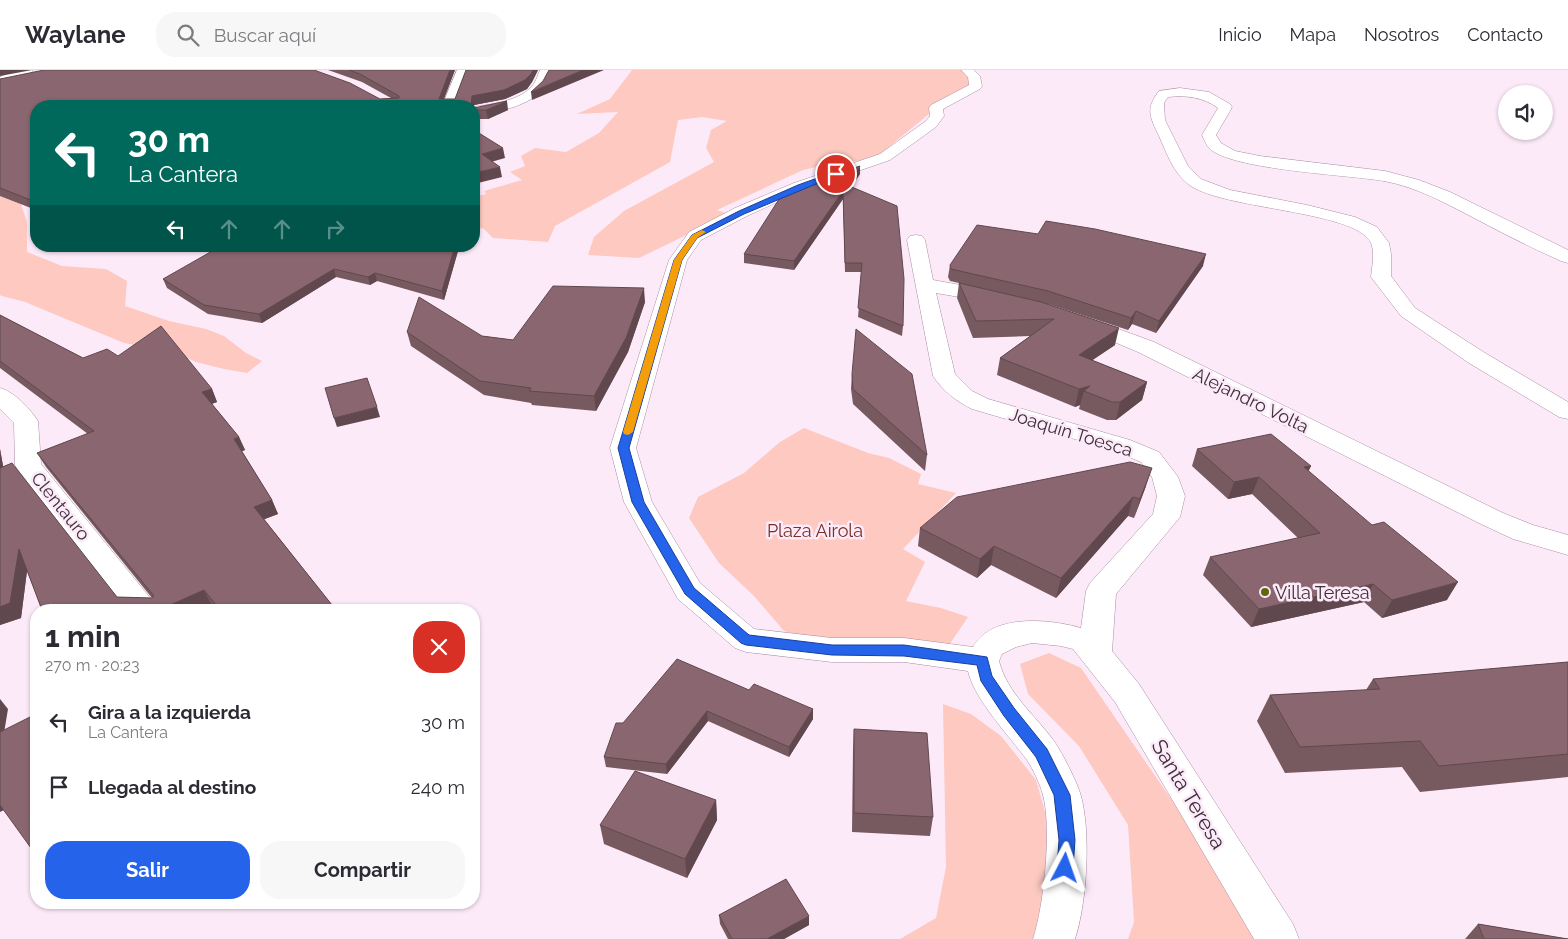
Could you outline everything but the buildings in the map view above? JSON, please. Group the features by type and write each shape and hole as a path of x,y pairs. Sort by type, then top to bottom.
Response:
{"street":[{"path":"0,82 27,70"},
{"path":"450,100 463,70"},
{"path":"480,110 512,102 528,94 539,86 546,70"},
{"path":"967,70 974,76 976,86 936,108 937,116 931,124 885,157 800,186 741,212 695,236 678,260 624,448 638,502 689,591 746,640 832,650 904,650 982,661 986,677 1009,712 1042,753 1062,795 1067,840 1064,882 1054,939"},
{"path":"0,82 43,73"},
{"path":"1568,257 1444,196 1413,183 1385,176 1260,161 1230,154 1215,146 1209,136 1225,108 1217,100 1201,94 1164,94 1157,103 1158,120 1177,160 1181,168 1195,182 1226,194 1307,210 1349,221 1371,231 1380,243 1382,254 1381,277 1408,312 1477,358 1568,412"},
{"name":"Joaquín Toesca","path":"916,240 944,376 964,396 999,411 1034,418 1121,445 1150,458 1165,477 1171,496 1166,517 1101,591 1095,653"},
{"path":"924,286 967,291 1014,301"},
{"name":"Alejandro Volta","path":"1064,316 1146,347 1493,520 1523,532 1568,545"},
{"name":"Clentauro","path":"0,395 26,421 28,465 139,604"},
{"name":"Santa Teresa","path":"982,661 990,646 1007,637 1032,631 1061,634 1084,641 1127,693 1278,939"}],"green space":[{"path":"632,70 962,70 980,80 981,89 941,104 873,160 837,162 803,170 717,210 732,215 639,258 588,255 594,237 624,211 714,162 706,148 711,130 727,121 702,117 678,120 670,162 555,226 548,242 493,238 484,229 480,228 480,196 486,194 484,191 522,180 510,172 525,166 521,156 535,148 566,152 599,133 618,112 577,114 610,99"},
{"path":"0,190 21,204 27,222 27,252 62,266 106,269 127,281 125,306 169,321 206,329 224,336 246,353 262,361 247,373 196,362 176,353 124,343 25,302 0,295"},
{"name":"Plaza Airola","path":"804,428 868,453 889,458 921,474 918,484 956,493 903,549 925,562 906,601 941,608 968,617 943,654 823,641 784,631 754,596 719,563 689,518 698,497 744,473 780,442"},
{"path":"1049,653 1081,668 1217,866 1260,939 1128,939 1134,922 1128,825 1079,746 1028,694 1020,664"},
{"path":"943,704 971,714 1001,736 1036,780 1053,840 1051,939 900,939 936,918 946,867"}],"slow traffic":[{"path":"628,432 678,260 687,245 695,236 702,232"}],"place":[{"name":"Villa Teresa","path":"1265,592"}],"route":[{"path":"836,174 800,186 741,212 695,236 687,245 678,260 624,448 638,502 689,591 746,640 832,650 904,650 982,661 986,677 1009,712 1042,753 1062,795 1067,840 1065,868"}]}
